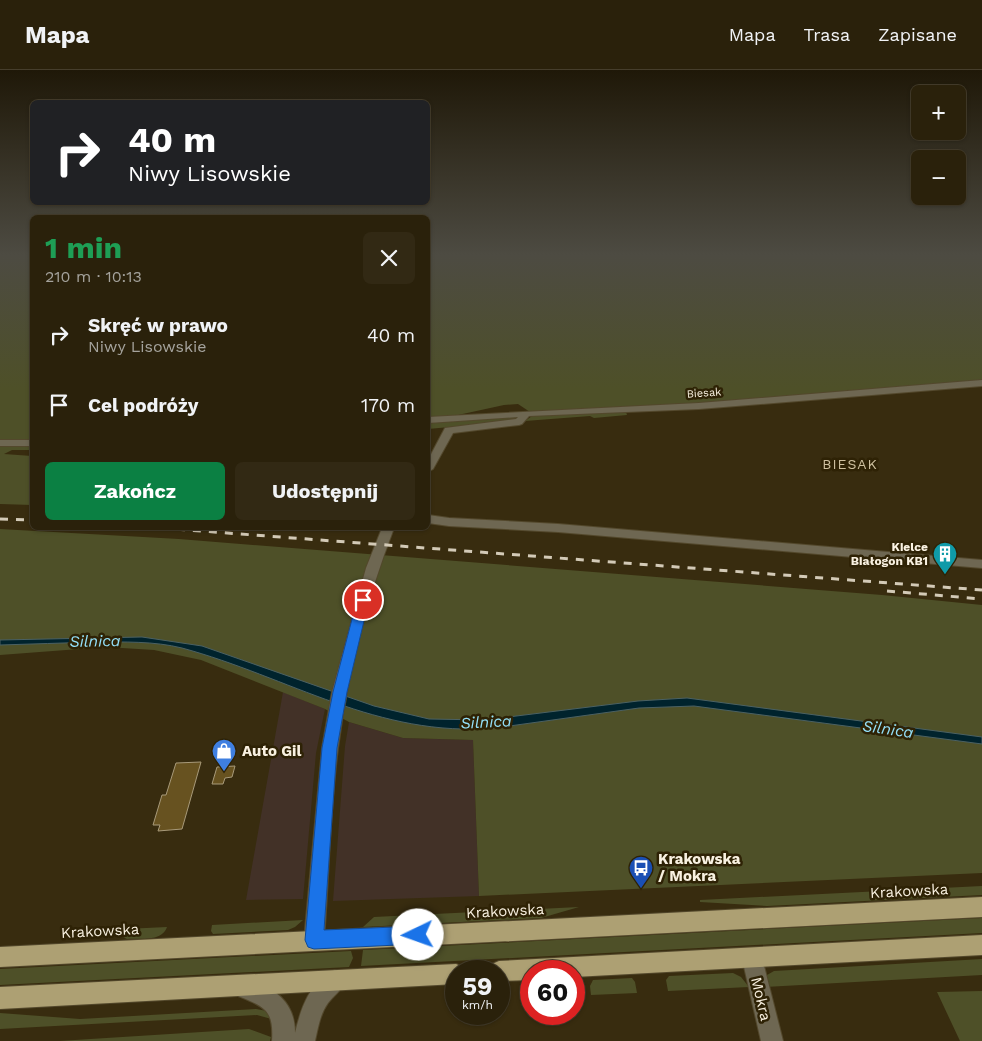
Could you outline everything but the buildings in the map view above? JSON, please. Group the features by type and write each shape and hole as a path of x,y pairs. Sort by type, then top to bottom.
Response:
{"main road":[{"name":"Krakowska","path":"0,957 982,907"},
{"path":"510,970 982,945"},
{"path":"0,998 445,975"}],"street":[{"name":"Biesak","path":"430,420 708,405 982,383"},
{"path":"430,465 449,430 519,422 526,414"},
{"path":"0,443 30,442"},
{"path":"430,519 558,528 982,564"},
{"path":"314,940 330,748 358,616 372,568 387,530"},
{"name":"Mokra","path":"752,958 772,1041"},
{"path":"304,1041 315,1001 323,989 335,980"},
{"path":"240,985 269,999 280,1011 285,1023 283,1041"}],"shaded area":[{"path":"283,692 325,709 316,753 303,899 246,900"},
{"path":"349,722 403,738 473,740 479,896 333,901 345,746"}],"green space":[{"path":"0,299 30,299 30,441 14,441 8,444 30,444 30,450 12,450 4,454 30,456 30,505 0,504"},
{"path":"430,299 982,299 982,381 631,408 530,412 518,404 504,405 430,419"},
{"path":"626,412 627,415 525,421 532,416"},
{"path":"514,416 518,418 516,421 430,429 430,422"},
{"path":"0,529 179,539 882,595 982,605 982,873 479,896 473,740 403,738 349,722 325,709 201,660 154,650 106,647 0,655"},
{"path":"982,886 982,895 767,906 700,902 700,900"},
{"path":"579,907 541,918 363,927 374,917"},
{"path":"982,918 982,933 445,960 445,962 361,966 363,950"},
{"path":"303,920 288,930 213,934 211,931 212,925"},
{"path":"167,927 164,932 156,937 127,939 123,937 125,929"},
{"path":"351,951 353,958 349,967 0,985 0,969"},
{"path":"982,959 982,975 765,987 767,975 774,971"},
{"path":"733,973 741,977 749,987 668,991 666,980 669,976"},
{"path":"632,978 635,982 637,993 591,995 590,986 593,980"},
{"path":"982,991 982,1041 960,1041 937,992"},
{"path":"256,1009 267,1011 275,1020 257,1015 0,1029 0,1013 80,1019"},
{"path":"249,1029 271,1037 270,1041 59,1041"}],"water":[{"name":"Silnica","path":"142,637 202,646 374,706 429,719 484,720 638,701 687,698 982,737 982,744 694,706 639,708 495,728 452,729 412,724 373,715 335,703 221,660 182,648 150,643 117,642 0,645 0,640"}],"railway":[{"path":"0,519 30,520"},
{"path":"187,530 982,590"},
{"path":"887,591 982,599"}],"place":[{"name":"Kielce Białogon KB1","path":"945,575"},
{"name":"Auto Gil","path":"224,772"},
{"name":"Krakowska / Mokra","path":"641,889"}],"district":[{"name":"BIESAK","path":"850,464"}],"route":[{"path":"363,600 340,692 330,748 314,940 418,935"}]}
